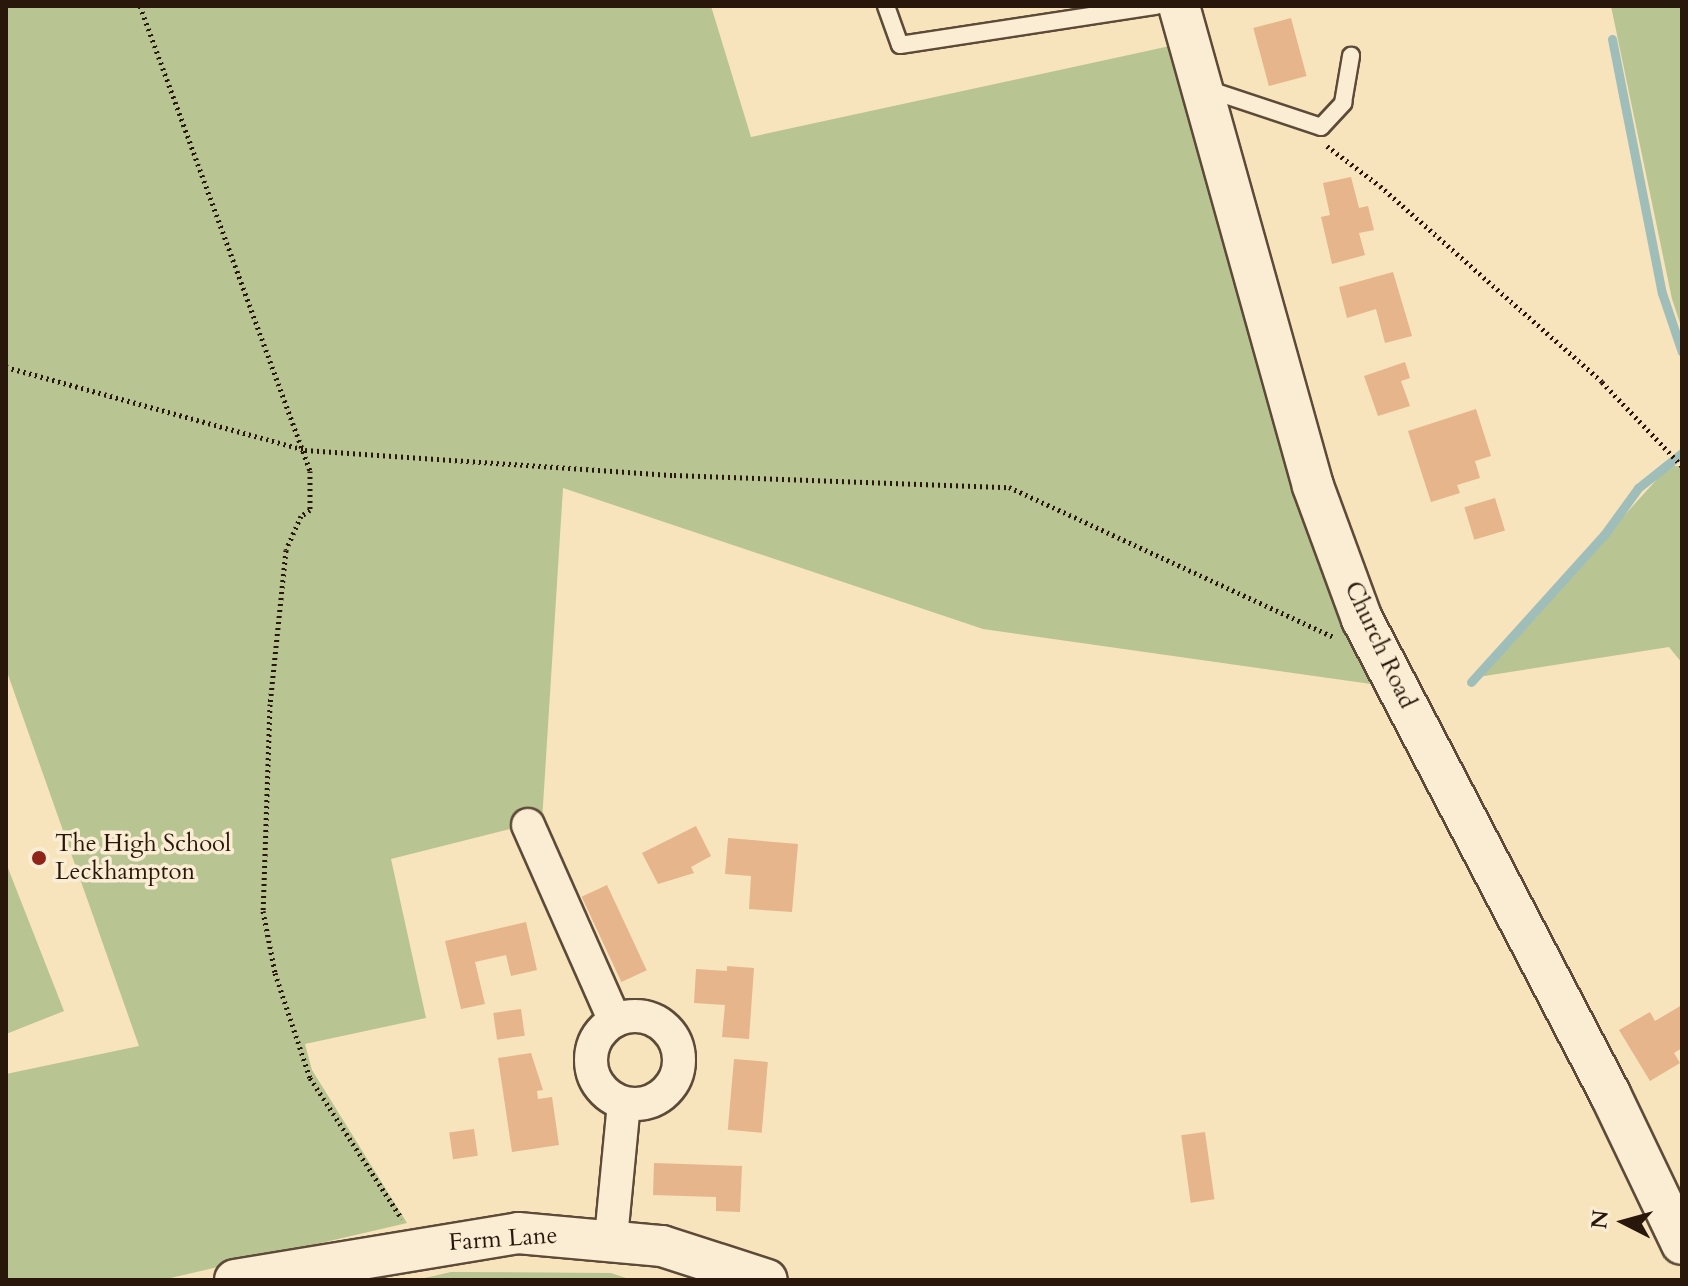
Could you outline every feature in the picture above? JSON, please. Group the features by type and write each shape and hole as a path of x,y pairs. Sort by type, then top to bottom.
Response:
{"street":[{"name":"Church Road","path":"1179,6 1313,486 1362,619 1610,1094 1682,1244"},
{"path":"528,825 615,1021"},
{"path":"637,1016 659,1022 679,1052 669,1089 648,1103 624,1104 597,1083 591,1061 597,1038 615,1021 637,1016"},
{"path":"611,1238 624,1104"},
{"name":"Farm Lane","path":"235,1280 518,1233 611,1238 742,1275"}],"lane":[{"path":"886,6 900,45 1156,6"},
{"path":"1202,87 1308,126 1321,127 1338,112 1351,56"}],"path":[{"path":"140,6 305,450 310,471 310,510 292,533 281,575 270,704 263,911 275,973 310,1078 419,1248"},
{"path":"1308,126 1602,382 1680,464"},
{"path":"6,367 305,450 674,475 1009,487 1330,636"}],"green space":[{"path":"6,6 711,6 751,137 1170,46 1371,684 983,629 563,488 542,821 391,859 426,1018 305,1044 312,1070 407,1223 162,1280 6,1280 6,1074 139,1046 6,669"},
{"path":"1611,6 1682,6 1682,329 1672,299"},
{"path":"1669,466 1682,466 1682,663 1669,647 1478,677"},
{"path":"6,863 64,1011 6,1034"},
{"path":"451,1272 611,1273 632,1280 416,1280"}],"building":[{"path":"1291,18 1307,76 1269,86 1253,28"},
{"path":"1351,177 1359,208 1368,206 1374,230 1359,233 1365,255 1332,264 1321,217 1330,215 1323,183"},
{"path":"1393,272 1412,336 1385,343 1376,309 1347,318 1339,287"},
{"path":"1405,362 1410,378 1401,381 1410,406 1378,416 1364,376"},
{"path":"1476,409 1491,456 1475,461 1480,478 1457,485 1460,493 1431,502 1408,431"},
{"path":"1495,498 1505,531 1474,540 1464,507"},
{"path":"696,826 711,856 691,867 694,873 658,884 642,853"},
{"path":"728,838 798,844 792,912 749,909 751,876 725,874"},
{"path":"607,885 647,970 621,982 582,897"},
{"path":"526,922 537,970 511,976 506,955 475,962 485,1004 461,1009 445,941"},
{"path":"727,966 754,968 749,1039 722,1037 725,1005 694,1003 696,969 727,971"},
{"path":"1682,1005 1682,1048 1674,1053 1680,1063 1650,1081 1619,1030 1650,1012 1655,1021"},
{"path":"521,1009 525,1036 497,1040 493,1013"},
{"path":"531,1053 543,1090 537,1091 538,1099 552,1097 559,1145 512,1152 498,1058"},
{"path":"734,1059 768,1062 762,1133 728,1130"},
{"path":"474,1129 478,1156 453,1159 449,1132"},
{"path":"1205,1132 1214,1199 1191,1203 1181,1135"},
{"path":"654,1163 742,1166 740,1212 716,1211 716,1197 653,1195"}],"waterway":[{"path":"1612,39 1662,293 1682,352"},
{"path":"1471,682 1604,535 1638,488 1682,453"}],"place":[{"name":"The High School Leckhampton","path":"39,858"}]}
